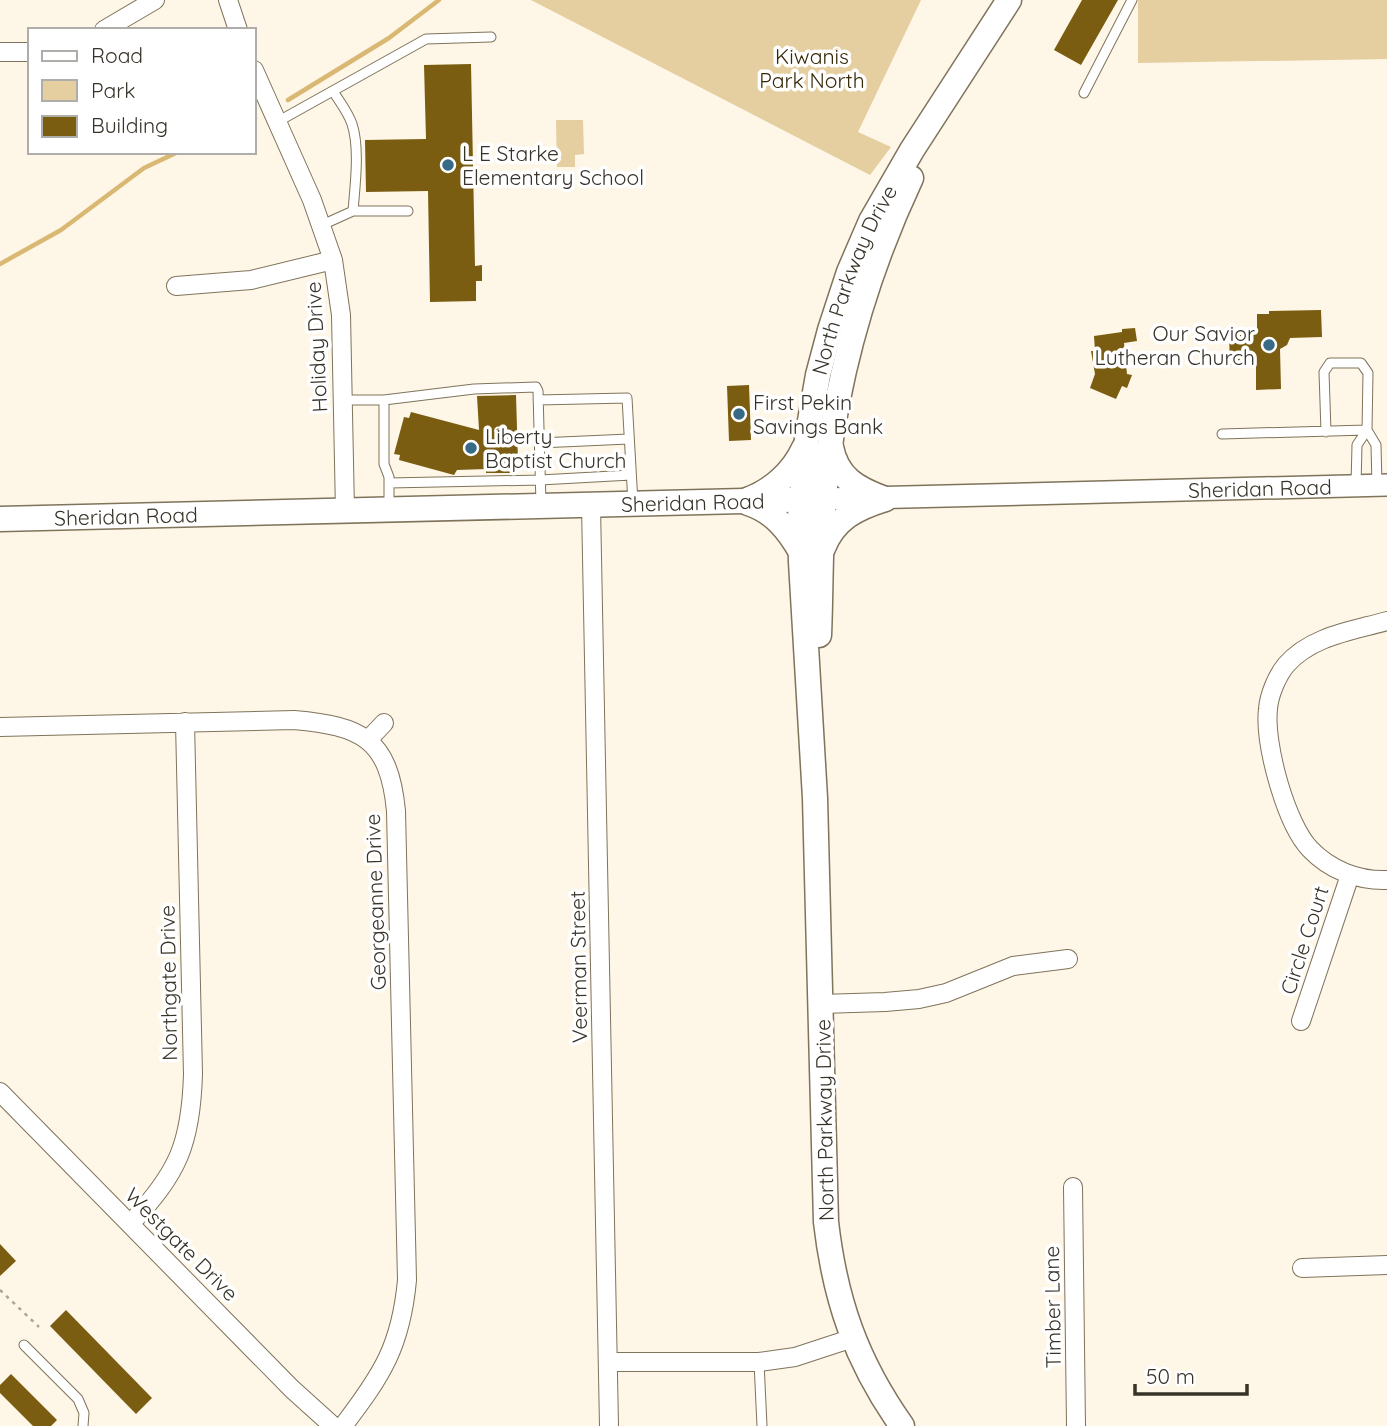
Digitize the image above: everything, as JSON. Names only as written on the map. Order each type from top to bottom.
[{"type":"main road","name":"North Parkway Drive","points":[[902,1426],[878,1388],[853,1338],[834,1280],[825,1222],[815,798],[811,551],[813,500],[819,443],[848,355],[867,284],[896,210],[961,77],[1009,0]]},
{"type":"main road","points":[[744,502],[759,496],[785,476],[800,456],[819,443],[847,480],[885,499]]},
{"type":"main road","points":[[744,502],[764,510],[811,551],[847,515],[864,505],[885,499]]},
{"type":"main road","name":"Sheridan Road","points":[[0,519],[813,500]]},
{"type":"street","points":[[107,28],[155,0]]},
{"type":"street","points":[[228,0],[237,28]]},
{"type":"street","points":[[0,52],[28,52]]},
{"type":"street","name":"Holiday Drive","points":[[256,75],[322,225],[333,260],[341,315],[345,511]]},
{"type":"street","points":[[176,286],[251,280],[333,260]]},
{"type":"street","name":"Sheridan Road","points":[[813,500],[1373,486]]},
{"type":"street","name":"Veerman Street","points":[[591,506],[609,1426]]},
{"type":"street","points":[[1387,621],[1335,635],[1304,650],[1283,669],[1268,709],[1272,751],[1283,800],[1298,834],[1322,860],[1350,875],[1387,880]]},
{"type":"street","points":[[0,727],[294,719],[321,722],[355,731],[368,740],[384,723]]},
{"type":"street","name":"Northgate Drive","points":[[130,1224],[155,1197],[171,1173],[183,1150],[192,1110],[185,722]]},
{"type":"street","name":"Georgeanne Drive","points":[[343,1426],[377,1381],[394,1348],[404,1310],[407,1280],[396,811],[387,768],[379,751],[368,740]]},
{"type":"street","name":"Circle Court","points":[[1301,1021],[1350,875]]},
{"type":"street","points":[[821,1004],[919,999],[946,993],[1013,966],[1068,958]]},
{"type":"street","name":"Westgate Drive","points":[[0,1092],[292,1389],[334,1426]]},
{"type":"street","name":"Timber Lane","points":[[1073,1187],[1076,1426]]},
{"type":"street","points":[[1302,1268],[1387,1265]]},
{"type":"street","points":[[608,1362],[759,1362],[795,1357],[853,1338]]},
{"type":"lane","points":[[1084,93],[1132,0]]},
{"type":"lane","points":[[277,122],[426,39],[491,37]]},
{"type":"lane","points":[[333,90],[348,116],[354,135],[356,176],[353,211]]},
{"type":"lane","points":[[322,225],[353,211],[408,211]]},
{"type":"lane","points":[[1326,432],[1324,372],[1330,363],[1362,363],[1368,373],[1367,430],[1376,445],[1373,486]]},
{"type":"lane","points":[[343,400],[384,400],[474,389],[536,387],[541,507]]},
{"type":"lane","points":[[538,400],[627,398],[633,505]]},
{"type":"lane","points":[[384,400],[384,464],[389,483],[389,510]]},
{"type":"lane","points":[[1222,435],[1367,430]]},
{"type":"lane","points":[[1367,430],[1357,445],[1373,486]]},
{"type":"lane","points":[[539,443],[629,439]]},
{"type":"lane","points":[[389,483],[631,475]]},
{"type":"lane","points":[[24,1345],[78,1399],[84,1413],[83,1426]]},
{"type":"lane","points":[[759,1362],[762,1426]]},
{"type":"path","points":[[0,1290],[39,1327]]},
{"type":"green space","name":"Kiwanis Park North","points":[[531,0],[921,0],[858,132],[891,147],[870,175]]},
{"type":"green space","points":[[1138,0],[1387,0],[1387,59],[1138,63]]},
{"type":"green space","points":[[556,120],[583,120],[584,154],[575,155],[575,167],[557,167]]},
{"type":"building","points":[[1082,0],[1118,0],[1081,65],[1054,50]]},
{"type":"building","points":[[471,64],[475,266],[482,265],[482,281],[476,281],[476,301],[430,302],[428,191],[366,192],[365,140],[426,139],[424,65]]},
{"type":"building","points":[[1321,310],[1322,337],[1290,338],[1287,345],[1280,349],[1281,389],[1256,390],[1256,364],[1230,365],[1229,335],[1257,334],[1257,314],[1269,314],[1269,311]]},
{"type":"building","points":[[1135,328],[1137,341],[1124,343],[1127,374],[1132,375],[1127,388],[1122,386],[1116,399],[1090,388],[1095,374],[1091,351],[1095,351],[1094,336]]},
{"type":"building","points":[[749,385],[751,440],[729,441],[727,386]]},
{"type":"building","points":[[516,395],[518,461],[510,461],[511,473],[486,473],[486,469],[457,470],[454,475],[399,460],[400,455],[394,454],[404,417],[409,418],[411,412],[479,430],[477,396]]},
{"type":"building","points":[[0,1244],[16,1261],[0,1276]]},
{"type":"building","points":[[66,1310],[152,1398],[136,1414],[50,1326]]},
{"type":"building","points":[[11,1374],[57,1420],[51,1426],[33,1426],[0,1393],[0,1385]]},
{"type":"waterway","points":[[288,100],[389,38],[439,0]]},
{"type":"waterway","points":[[0,264],[61,230],[144,168],[174,154]]},
{"type":"place","name":"L E Starke Elementary School","points":[[448,165]]},
{"type":"place","name":"Our Savior Lutheran Church","points":[[1269,345]]},
{"type":"place","name":"First Pekin Savings Bank","points":[[739,414]]},
{"type":"place","name":"Liberty Baptist Church","points":[[471,448]]}]
